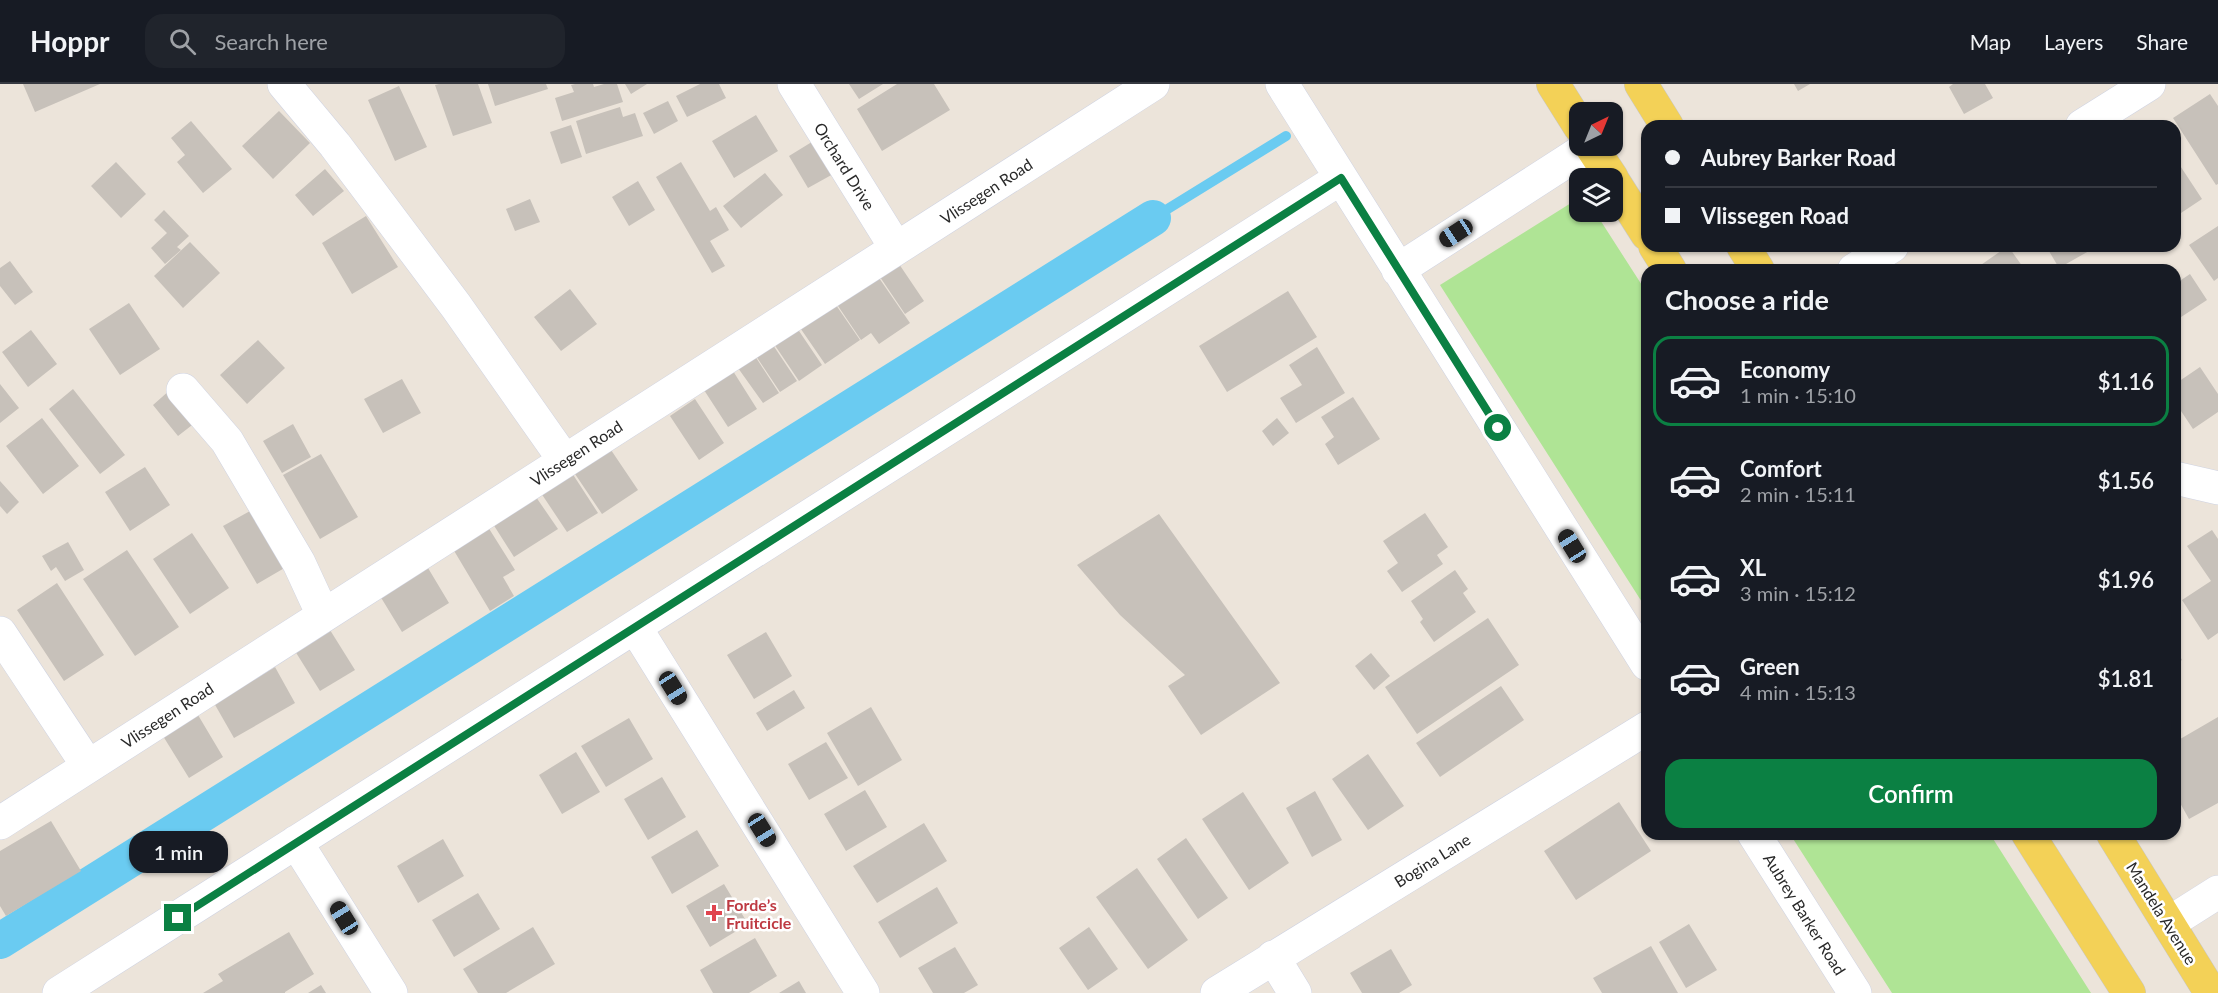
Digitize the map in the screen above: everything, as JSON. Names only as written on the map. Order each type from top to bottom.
[{"type":"main road","points":[[1552,84],[1569,110]]},
{"type":"main road","points":[[1641,84],[1663,120]]},
{"type":"main road","points":[[1623,196],[1641,225]]},
{"type":"main road","points":[[2032,840],[2129,993]]},
{"type":"main road","name":"Mandela Avenue","points":[[2117,840],[2211,993]]},
{"type":"street","points":[[284,84],[335,145],[456,306],[565,461]]},
{"type":"street","name":"Orchard Drive","points":[[794,84],[896,249]]},
{"type":"street","name":"Vlissegen Road","points":[[0,823],[1153,84]]},
{"type":"street","points":[[1282,84],[1641,655]]},
{"type":"street","points":[[2092,120],[2149,84]]},
{"type":"street","points":[[1398,270],[1575,156]]},
{"type":"street","points":[[60,993],[1341,178]]},
{"type":"street","points":[[1864,264],[1882,252]]},
{"type":"street","points":[[183,390],[227,441],[299,563],[323,615]]},
{"type":"street","points":[[2181,479],[2218,488]]},
{"type":"street","points":[[635,627],[863,993]]},
{"type":"street","points":[[0,633],[88,766]]},
{"type":"street","name":"Bogina Lane","points":[[1217,993],[1641,732]]},
{"type":"street","name":"Aubrey Barker Road","points":[[1758,840],[1855,993]]},
{"type":"street","points":[[297,842],[391,993]]},
{"type":"street","points":[[2169,923],[2218,892]]},
{"type":"street","points":[[1273,957],[1295,993]]},
{"type":"green space","points":[[1569,204],[1569,222],[1601,222],[1641,284],[1641,601],[1440,285]]},
{"type":"green space","points":[[1794,840],[1994,840],[2091,993],[1892,993]]},
{"type":"building","points":[[23,84],[100,84],[35,112]]},
{"type":"building","points":[[478,84],[492,123],[453,136],[435,85]]},
{"type":"building","points":[[488,84],[546,84],[548,89],[495,106]]},
{"type":"building","points":[[593,84],[594,87],[617,84],[623,102],[562,121],[555,98],[574,92],[571,85]]},
{"type":"building","points":[[625,84],[647,84],[631,94]]},
{"type":"building","points":[[700,84],[719,84],[726,98],[687,117],[676,96]]},
{"type":"building","points":[[849,84],[883,84],[859,99]]},
{"type":"building","points":[[897,84],[934,84],[950,110],[882,151],[857,109]]},
{"type":"building","points":[[1794,84],[1810,84],[1798,91]]},
{"type":"building","points":[[1953,84],[1985,84],[1993,98],[1964,114],[1949,87]]},
{"type":"building","points":[[399,86],[427,147],[395,161],[368,100]]},
{"type":"building","points":[[2210,94],[2218,106],[2218,184],[2216,185],[2181,130],[2181,120],[2173,118]]},
{"type":"building","points":[[668,101],[678,121],[654,134],[643,113]]},
{"type":"building","points":[[620,107],[623,117],[635,113],[643,136],[586,154],[576,121]]},
{"type":"building","points":[[279,111],[310,143],[273,179],[242,146]]},
{"type":"building","points":[[756,115],[778,151],[734,178],[712,141]]},
{"type":"building","points":[[191,121],[232,169],[203,193],[177,162],[185,155],[171,138]]},
{"type":"building","points":[[571,125],[582,157],[561,164],[550,132]]},
{"type":"building","points":[[815,140],[835,173],[808,188],[789,156]]},
{"type":"building","points":[[116,162],[146,194],[121,218],[91,186]]},
{"type":"building","points":[[681,162],[710,211],[716,207],[729,230],[710,241],[725,266],[712,273],[656,177]]},
{"type":"building","points":[[2181,167],[2202,199],[2181,213]]},
{"type":"building","points":[[325,169],[344,191],[313,216],[295,195]]},
{"type":"building","points":[[765,173],[783,195],[741,228],[723,206]]},
{"type":"building","points":[[638,181],[655,210],[629,226],[612,197]]},
{"type":"building","points":[[530,199],[540,222],[515,231],[506,209]]},
{"type":"building","points":[[164,210],[189,236],[177,247],[181,250],[165,264],[151,248],[167,233],[154,220]]},
{"type":"building","points":[[366,216],[398,267],[352,294],[322,243]]},
{"type":"building","points":[[2218,226],[2218,278],[2214,281],[2189,245]]},
{"type":"building","points":[[190,242],[220,273],[183,308],[154,276]]},
{"type":"building","points":[[1999,252],[2012,252],[2021,264],[1982,264]]},
{"type":"building","points":[[2050,252],[2087,252],[2066,264],[2057,264]]},
{"type":"building","points":[[10,261],[33,292],[15,305],[0,286],[0,268]]},
{"type":"building","points":[[899,264],[924,301],[905,314],[880,277]]},
{"type":"building","points":[[2190,274],[2207,300],[2181,317],[2181,280]]},
{"type":"building","points":[[877,275],[910,323],[879,344],[871,333],[861,340],[836,303]]},
{"type":"building","points":[[570,289],[597,324],[561,351],[534,317]]},
{"type":"building","points":[[1288,291],[1317,337],[1227,392],[1199,346]]},
{"type":"building","points":[[129,303],[160,349],[120,375],[89,329]]},
{"type":"building","points":[[836,305],[860,340],[825,364],[794,319]]},
{"type":"building","points":[[797,328],[822,365],[799,381],[774,344]]},
{"type":"building","points":[[31,330],[57,364],[28,387],[2,352]]},
{"type":"building","points":[[258,340],[285,368],[247,404],[220,375]]},
{"type":"building","points":[[773,345],[797,381],[780,392],[756,356]]},
{"type":"building","points":[[1317,347],[1345,393],[1296,423],[1280,398],[1302,385],[1289,365]]},
{"type":"building","points":[[755,356],[779,393],[763,403],[738,368]]},
{"type":"building","points":[[2200,367],[2218,394],[2218,412],[2193,429],[2181,411],[2181,380]]},
{"type":"building","points":[[733,371],[757,409],[728,427],[704,390]]},
{"type":"building","points":[[402,379],[421,413],[383,433],[364,399]]},
{"type":"building","points":[[0,384],[19,408],[0,423]]},
{"type":"building","points":[[73,389],[125,455],[100,474],[49,409]]},
{"type":"building","points":[[170,390],[196,422],[178,436],[153,405]]},
{"type":"building","points":[[1353,397],[1380,439],[1338,465],[1325,444],[1334,437],[1321,417]]},
{"type":"building","points":[[695,399],[724,443],[699,460],[670,416]]},
{"type":"building","points":[[42,418],[79,466],[43,494],[6,446]]},
{"type":"building","points":[[1277,418],[1289,433],[1273,446],[1262,431]]},
{"type":"building","points":[[293,424],[311,457],[282,473],[263,441]]},
{"type":"building","points":[[609,447],[638,490],[602,514],[573,471]]},
{"type":"building","points":[[321,454],[358,517],[320,539],[283,475]]},
{"type":"building","points":[[145,467],[170,505],[130,531],[105,492]]},
{"type":"building","points":[[572,473],[598,513],[567,532],[541,493]]},
{"type":"building","points":[[0,481],[19,502],[7,514],[0,506]]},
{"type":"building","points":[[536,497],[558,529],[514,557],[493,524]]},
{"type":"building","points":[[259,506],[293,563],[257,584],[223,526]]},
{"type":"building","points":[[1425,513],[1448,547],[1437,555],[1443,564],[1402,592],[1387,571],[1398,563],[1383,541]]},
{"type":"building","points":[[1159,514],[1280,683],[1201,735],[1168,686],[1185,675],[1120,615],[1077,565]]},
{"type":"building","points":[[488,527],[515,570],[503,577],[514,596],[490,611],[453,549]]},
{"type":"building","points":[[2212,530],[2218,539],[2218,633],[2208,640],[2182,600],[2211,581],[2187,546]]},
{"type":"building","points":[[192,533],[229,588],[190,614],[153,559]]},
{"type":"building","points":[[68,542],[84,570],[65,581],[56,567],[51,571],[42,556]]},
{"type":"building","points":[[127,550],[179,627],[135,656],[83,579]]},
{"type":"building","points":[[428,568],[449,603],[402,632],[377,591]]},
{"type":"building","points":[[1455,570],[1468,589],[1463,593],[1476,612],[1434,642],[1420,622],[1423,619],[1411,601]]},
{"type":"building","points":[[57,583],[104,655],[64,681],[17,610]]},
{"type":"building","points":[[1488,618],[1519,665],[1417,734],[1385,687]]},
{"type":"building","points":[[330,630],[355,670],[320,691],[295,651]]},
{"type":"building","points":[[766,632],[792,676],[754,699],[727,655]]},
{"type":"building","points":[[1371,653],[1390,676],[1374,690],[1355,666]]},
{"type":"building","points":[[275,667],[295,703],[234,738],[214,703]]},
{"type":"building","points":[[1501,686],[1524,720],[1440,777],[1416,743]]},
{"type":"building","points":[[794,690],[805,708],[767,731],[756,713]]},
{"type":"building","points":[[871,707],[902,760],[858,786],[827,733]]},
{"type":"building","points":[[198,715],[223,757],[189,778],[163,736]]},
{"type":"building","points":[[2218,717],[2218,803],[2189,819],[2181,805],[2181,739]]},
{"type":"building","points":[[629,718],[653,759],[606,787],[581,746]]},
{"type":"building","points":[[826,742],[848,778],[809,800],[788,764]]},
{"type":"building","points":[[576,752],[600,792],[562,814],[539,775]]},
{"type":"building","points":[[1368,754],[1404,806],[1368,830],[1332,779]]},
{"type":"building","points":[[662,777],[686,817],[648,840],[624,799]]},
{"type":"building","points":[[865,790],[887,827],[846,851],[824,814]]},
{"type":"building","points":[[1315,791],[1342,840],[1312,857],[1286,808]]},
{"type":"building","points":[[1243,792],[1289,863],[1249,890],[1202,819]]},
{"type":"building","points":[[1619,802],[1641,836],[1641,840],[1644,840],[1651,851],[1576,900],[1544,851]]},
{"type":"building","points":[[51,821],[81,871],[6,916],[0,906],[0,851]]},
{"type":"building","points":[[924,823],[947,861],[877,903],[853,866]]},
{"type":"building","points":[[697,830],[719,866],[672,894],[651,857]]},
{"type":"building","points":[[1186,838],[1228,898],[1198,919],[1157,859]]},
{"type":"building","points":[[443,839],[464,876],[418,903],[397,866]]},
{"type":"building","points":[[1137,868],[1188,940],[1148,969],[1096,897]]},
{"type":"building","points":[[724,884],[748,924],[710,947],[686,906]]},
{"type":"building","points":[[937,887],[958,923],[900,958],[878,922]]},
{"type":"building","points":[[478,893],[500,929],[454,957],[432,920]]},
{"type":"building","points":[[1689,924],[1717,970],[1686,988],[1659,942]]},
{"type":"building","points":[[533,927],[555,964],[506,993],[478,993],[463,969]]},
{"type":"building","points":[[1089,927],[1118,969],[1088,990],[1059,948]]},
{"type":"building","points":[[289,932],[314,974],[285,993],[203,993],[223,981],[218,974]]},
{"type":"building","points":[[755,938],[777,976],[749,993],[713,993],[700,970]]},
{"type":"building","points":[[1651,946],[1678,993],[1602,993],[1593,978]]},
{"type":"building","points":[[955,947],[978,985],[964,993],[933,993],[918,968]]},
{"type":"building","points":[[1391,949],[1412,985],[1399,993],[1362,993],[1350,973]]},
{"type":"building","points":[[799,981],[806,993],[779,993]]},
{"type":"building","points":[[321,985],[326,993],[308,993]]},
{"type":"waterway","points":[[1153,218],[1286,136]]},
{"type":"waterway","points":[[0,941],[1153,218]]},
{"type":"place","name":"Forde’s Fruitcicle","points":[[714,913]]},
{"type":"route","points":[[178,918],[1341,178],[1498,428]]}]
